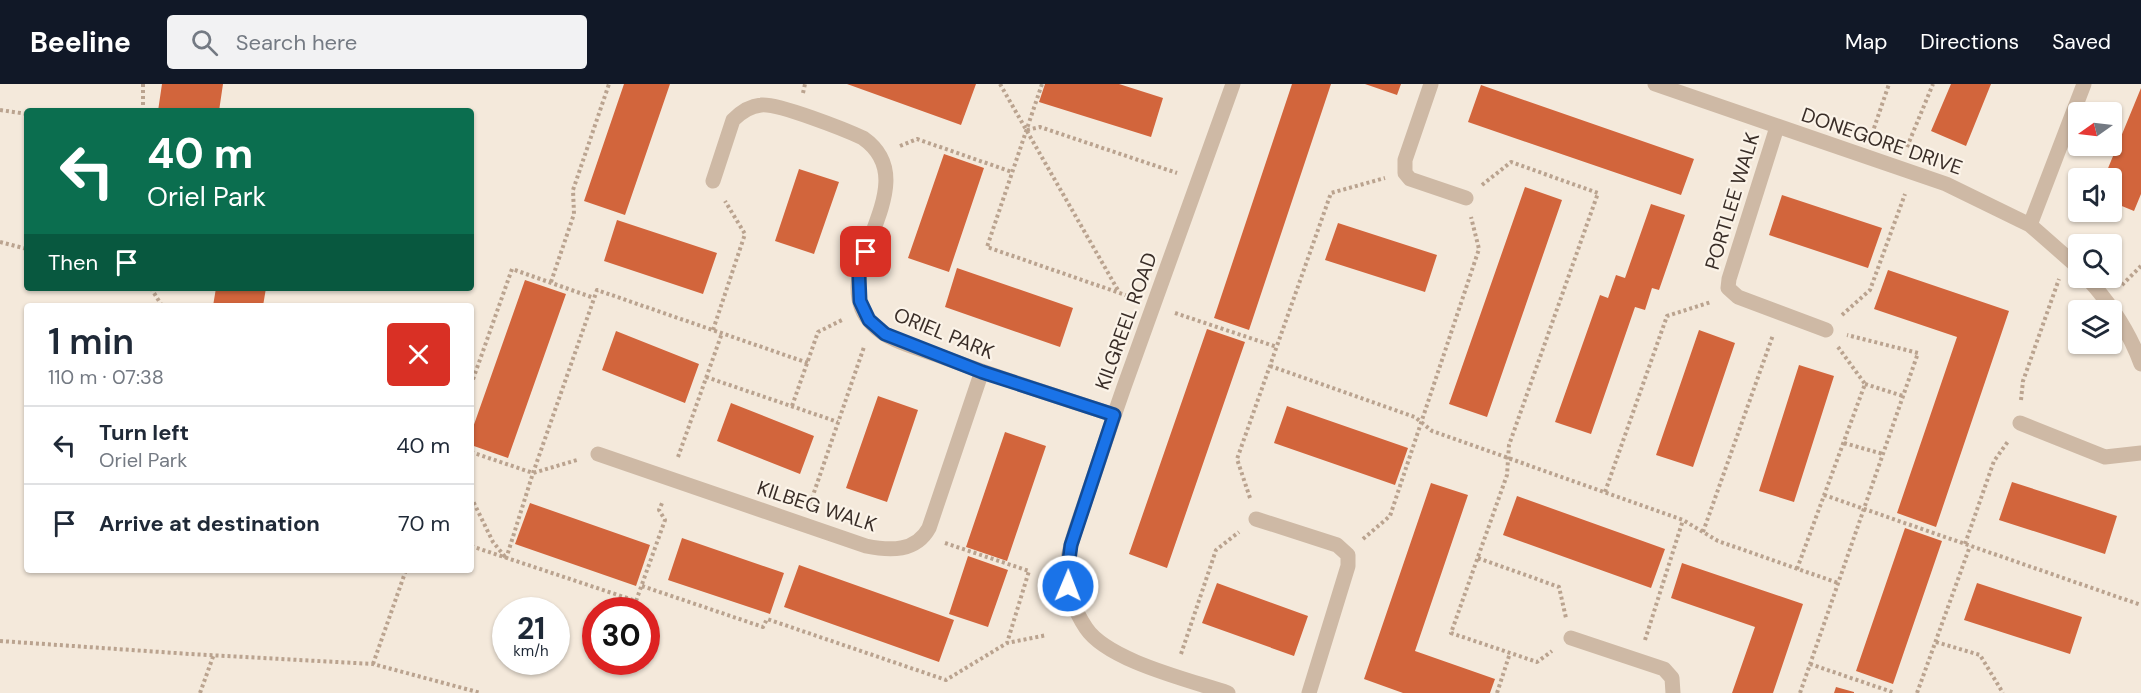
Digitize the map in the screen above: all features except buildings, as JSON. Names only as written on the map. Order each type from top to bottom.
[{"type":"street","name":"KILGREEL ROAD","points":[[1228,693],[1133,660],[1098,640],[1087,630],[1077,612],[1068,586],[1067,575],[1071,545],[1114,415],[1233,84]]},
{"type":"street","points":[[1431,84],[1405,160],[1405,173],[1410,179],[1466,198]]},
{"type":"street","name":"DONEGORE DRIVE","points":[[1655,84],[1946,184],[2030,225],[2068,258]]},
{"type":"street","points":[[2030,225],[2084,84]]},
{"type":"street","points":[[713,181],[733,120],[746,109],[763,104],[853,133],[868,142],[879,155]]},
{"type":"street","name":"PORTLEE WALK","points":[[1778,128],[1728,288],[1733,295],[1826,330]]},
{"type":"street","name":"ORIEL PARK","points":[[879,155],[885,174],[886,191],[860,270],[859,293],[863,310],[872,324],[894,339],[982,372],[1114,415]]},
{"type":"street","points":[[2096,288],[2118,315],[2132,340],[2141,364]]},
{"type":"street","points":[[925,536],[982,372]]},
{"type":"street","points":[[2020,423],[2105,457],[2141,453]]},
{"type":"street","name":"KILBEG WALK","points":[[598,454],[866,546],[880,549],[908,547],[918,543],[925,536]]},
{"type":"street","points":[[1257,519],[1336,545],[1347,553],[1347,570],[1309,693]]},
{"type":"street","points":[[1571,638],[1665,669],[1670,674],[1674,687],[1673,693]]},
{"type":"path","points":[[143,84],[143,108]]},
{"type":"path","points":[[551,282],[574,214],[573,190],[609,84]]},
{"type":"path","points":[[1000,84],[1120,293]]},
{"type":"path","points":[[1042,84],[987,247],[1277,347]]},
{"type":"path","points":[[1864,156],[1889,84]]},
{"type":"path","points":[[1826,330],[1870,290],[1933,84]]},
{"type":"path","points":[[0,110],[24,114]]},
{"type":"path","points":[[1027,130],[1040,127],[1199,180]]},
{"type":"path","points":[[879,155],[917,139],[1012,172]]},
{"type":"path","points":[[1347,553],[1390,516],[1479,249],[1466,198],[1511,162],[1598,193],[1509,445],[1507,475],[1451,633],[1537,662],[1571,638],[1558,587],[1478,558]]},
{"type":"path","points":[[1174,674],[1216,549],[1257,519],[1237,459],[1331,194],[1405,173]]},
{"type":"path","points":[[713,181],[745,234],[713,330]]},
{"type":"path","points":[[0,242],[24,248]]},
{"type":"path","points":[[474,377],[512,269],[594,298]]},
{"type":"path","points":[[506,559],[533,473],[597,290],[808,363]]},
{"type":"path","points":[[1605,492],[1667,316],[1733,295]]},
{"type":"path","points":[[792,406],[818,332],[863,310]]},
{"type":"path","points":[[1703,532],[1780,313]]},
{"type":"path","points":[[803,525],[872,324]]},
{"type":"path","points":[[1826,330],[1865,384],[1903,396]]},
{"type":"path","points":[[1800,693],[1918,353],[1826,330]]},
{"type":"path","points":[[474,547],[636,601],[665,520],[659,510],[722,333]]},
{"type":"path","points":[[1270,366],[1415,417],[1432,431],[1683,520],[1718,541],[1838,583]]},
{"type":"path","points":[[706,377],[838,422]]},
{"type":"path","points":[[1797,569],[1865,384]]},
{"type":"path","points":[[1844,442],[1883,454]]},
{"type":"path","points":[[474,453],[533,473],[598,454]]},
{"type":"path","points":[[1824,495],[2141,605]]},
{"type":"path","points":[[474,503],[493,542],[506,559]]},
{"type":"path","points":[[1638,660],[1683,520]]},
{"type":"path","points":[[925,536],[1029,571],[1007,643]]},
{"type":"path","points":[[1917,693],[1970,546]]},
{"type":"path","points":[[373,664],[405,573]]},
{"type":"path","points":[[642,586],[763,627],[767,619],[946,680],[1007,643],[1047,635]]},
{"type":"path","points":[[0,640],[373,664],[481,693]]},
{"type":"path","points":[[1936,642],[1980,655],[2003,693]]},
{"type":"path","points":[[1497,693],[1510,653]]},
{"type":"path","points":[[201,693],[214,654]]},
{"type":"path","points":[[1810,664],[1895,693]]},
{"type":"route","points":[[866,252],[859,276],[860,301],[869,320],[877,329],[894,339],[982,372],[1114,415],[1071,545],[1068,559],[1068,586]]}]
